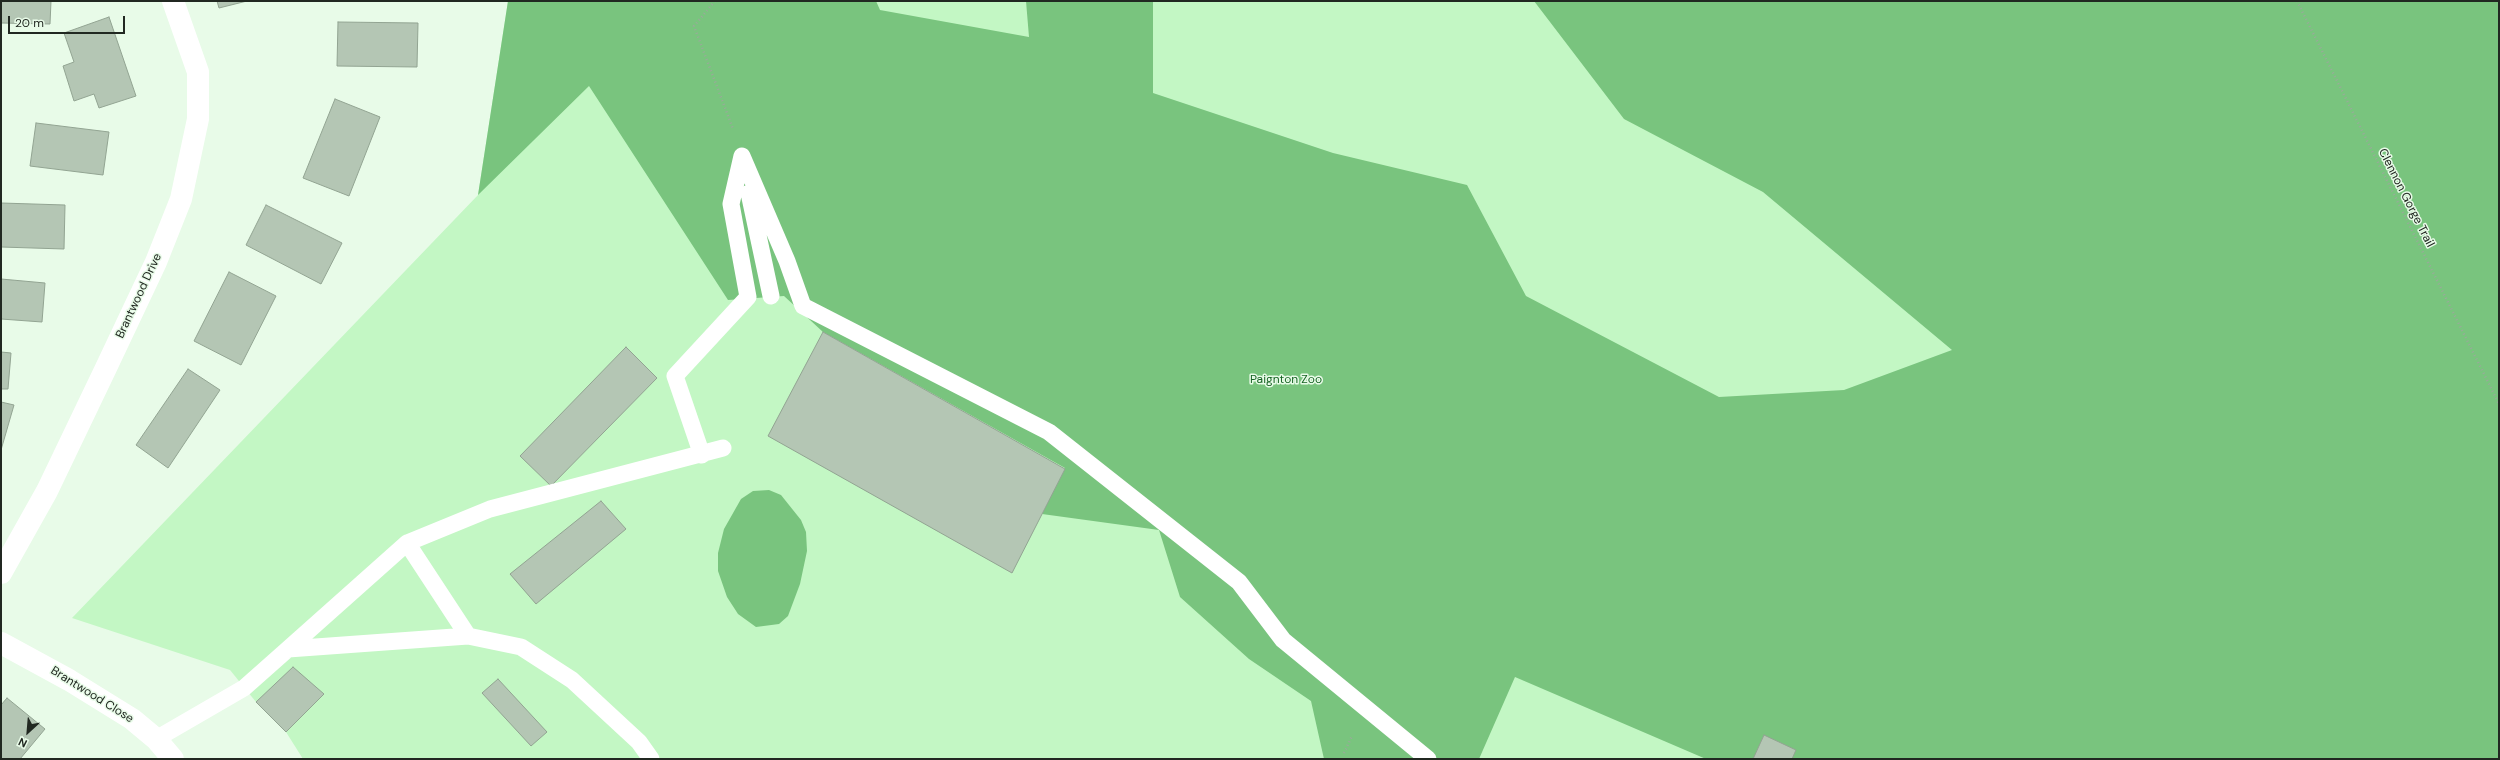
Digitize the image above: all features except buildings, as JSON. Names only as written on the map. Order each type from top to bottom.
[{"type":"street","name":"Brantwood Drive","points":[[1,573],[47,491],[102,377],[156,262],[181,199],[198,119],[198,72],[173,1]]},
{"type":"street","name":"Brantwood Close","points":[[1,643],[69,680],[132,719],[156,739],[173,759]]},
{"type":"lane","points":[[742,156],[772,296]]},
{"type":"lane","points":[[702,455],[675,376],[748,297],[731,204],[742,156]]},
{"type":"lane","points":[[742,156],[787,261],[803,306],[1049,432],[1239,582],[1283,640],[1428,759]]},
{"type":"lane","points":[[156,739],[244,688],[407,544],[490,509],[702,455],[723,448]]},
{"type":"lane","points":[[407,544],[468,636]]},
{"type":"lane","points":[[288,649],[468,636],[521,647],[572,680],[639,742],[651,759]]},
{"type":"path","points":[[715,1],[694,26],[728,114],[742,156]]},
{"type":"path","name":"Clennon Gorge Trail","points":[[2297,1],[2499,404]]},
{"type":"green space","name":"Paignton Zoo","points":[[508,1],[2499,1],[2499,759],[303,759],[286,732],[256,702],[230,670],[72,618],[478,195]]},
{"type":"green space","name":"Paignton Zoo","points":[[508,1],[876,1],[880,10],[1029,37],[1026,1],[1153,1],[1153,93],[1333,153],[1467,185],[1526,296],[1719,397],[1844,390],[1952,350],[1763,192],[1624,119],[1534,1],[2499,1],[2499,759],[1706,759],[1515,677],[1479,759],[1324,759],[1311,701],[1249,659],[1180,597],[1159,530],[1042,514],[1065,468],[823,332],[784,296],[728,300],[589,86],[478,195]]},
{"type":"green space","points":[[769,490],[781,495],[801,520],[806,532],[807,551],[800,584],[788,616],[779,624],[756,627],[738,614],[727,597],[718,571],[718,553],[724,529],[741,499],[753,491]]}]
